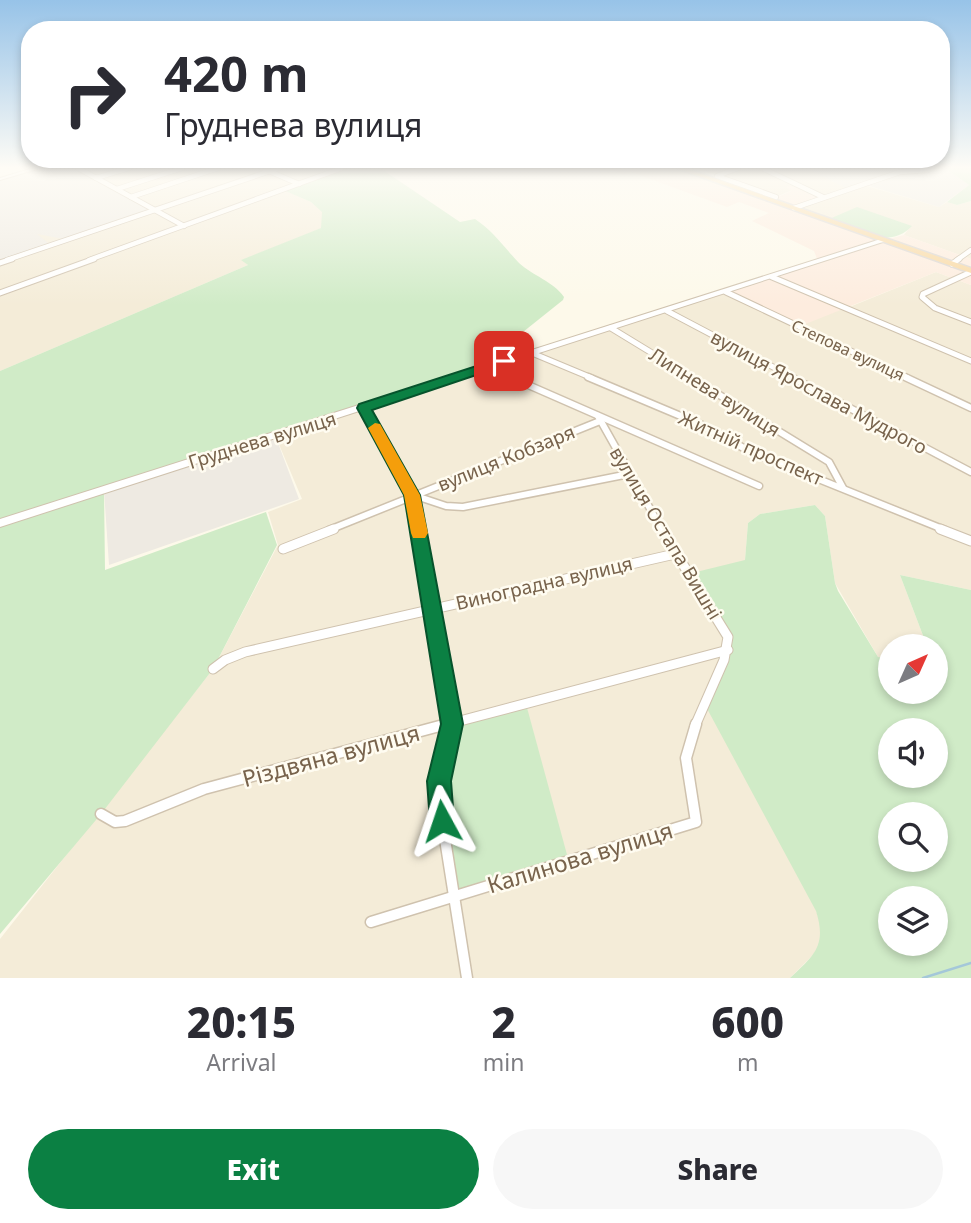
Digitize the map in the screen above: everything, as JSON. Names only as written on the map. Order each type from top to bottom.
[{"type":"highway","points":[[810,214],[971,271]]},
{"type":"street","points":[[0,263],[145,214]]},
{"type":"street","points":[[162,214],[184,226]]},
{"type":"street","points":[[0,293],[218,214]]},
{"type":"street","name":"Груднева вулиця","points":[[0,523],[884,240]]},
{"type":"street","points":[[952,264],[971,250]]},
{"type":"street","points":[[971,271],[923,294],[924,300],[935,308],[971,322]]},
{"type":"street","points":[[772,277],[842,310],[894,328],[971,361]]},
{"type":"street","name":"Степова вулиця","points":[[726,292],[971,408]]},
{"type":"street","name":"вулиця Ярослава Мудрого","points":[[667,311],[971,472]]},
{"type":"street","name":"Липнева вулиця","points":[[611,328],[829,462],[843,488]]},
{"type":"street","name":"Житній проспект","points":[[532,353],[702,425],[749,450],[971,541]]},
{"type":"street","name":"Житній проспект","points":[[488,367],[599,419],[758,486]]},
{"type":"street","points":[[364,408],[412,495],[433,608],[452,724],[438,795],[467,978]]},
{"type":"street","name":"вулиця Остапа Вишні","points":[[599,419],[675,554],[728,637],[728,650]]},
{"type":"street","name":"вулиця Кобзаря","points":[[283,549],[599,419]]},
{"type":"street","name":"вулиця Кобзаря","points":[[412,495],[446,506],[463,507],[629,474]]},
{"type":"street","name":"Виноградна вулиця","points":[[213,669],[225,660],[245,652],[675,554]]},
{"type":"street","name":"Різдвяна вулиця","points":[[101,814],[115,822],[125,821],[204,789],[728,650]]},
{"type":"street","name":"Калинова вулиця","points":[[371,922],[696,822],[686,755],[704,704],[728,650]]},
{"type":"shaded area","points":[[0,214],[145,214],[69,240],[37,234],[52,246],[0,263]]},
{"type":"shaded area","points":[[41,214],[323,214],[322,228],[242,260],[248,265],[0,371],[0,263]]},
{"type":"shaded area","points":[[768,214],[812,214],[885,240],[904,235],[971,259],[971,285],[936,272],[798,327],[726,292],[818,261],[814,251],[752,221]]},
{"type":"shaded area","points":[[810,214],[971,214],[971,259],[904,235],[911,226],[827,220]]},
{"type":"shaded area","points":[[936,272],[971,285],[971,590],[900,575],[922,634],[878,634],[878,657],[835,583],[825,516],[815,505],[760,514],[748,523],[745,560],[729,637],[821,926],[820,944],[790,978],[0,978],[0,939],[213,669],[278,545],[268,512],[302,499],[275,435],[726,292],[842,310]]},
{"type":"shaded area","points":[[275,435],[299,499],[109,565],[104,490]]},
{"type":"green space","points":[[322,214],[448,214],[460,222],[475,219],[493,234],[519,263],[549,283],[564,297],[518,336],[516,340],[521,356],[104,490],[105,570],[266,512],[277,545],[213,669],[101,814],[0,934],[0,371],[248,265],[241,260],[321,228]]},
{"type":"green space","points":[[842,214],[876,214],[912,226],[893,237],[882,237],[871,236],[827,220]]},
{"type":"green space","points":[[815,505],[825,516],[838,591],[878,657],[878,704],[948,704],[948,634],[922,634],[900,575],[971,590],[971,978],[790,978],[812,956],[819,942],[816,911],[704,703],[730,645],[688,574],[745,560],[748,523],[760,514]]},
{"type":"green space","points":[[526,704],[569,862],[452,896],[438,795],[452,724]]},
{"type":"waterway","points":[[923,978],[971,963]]},
{"type":"slow traffic","points":[[375,428],[412,495],[419,533]]},
{"type":"route","points":[[442,821],[439,781],[452,724],[412,495],[364,408],[504,361]]}]
